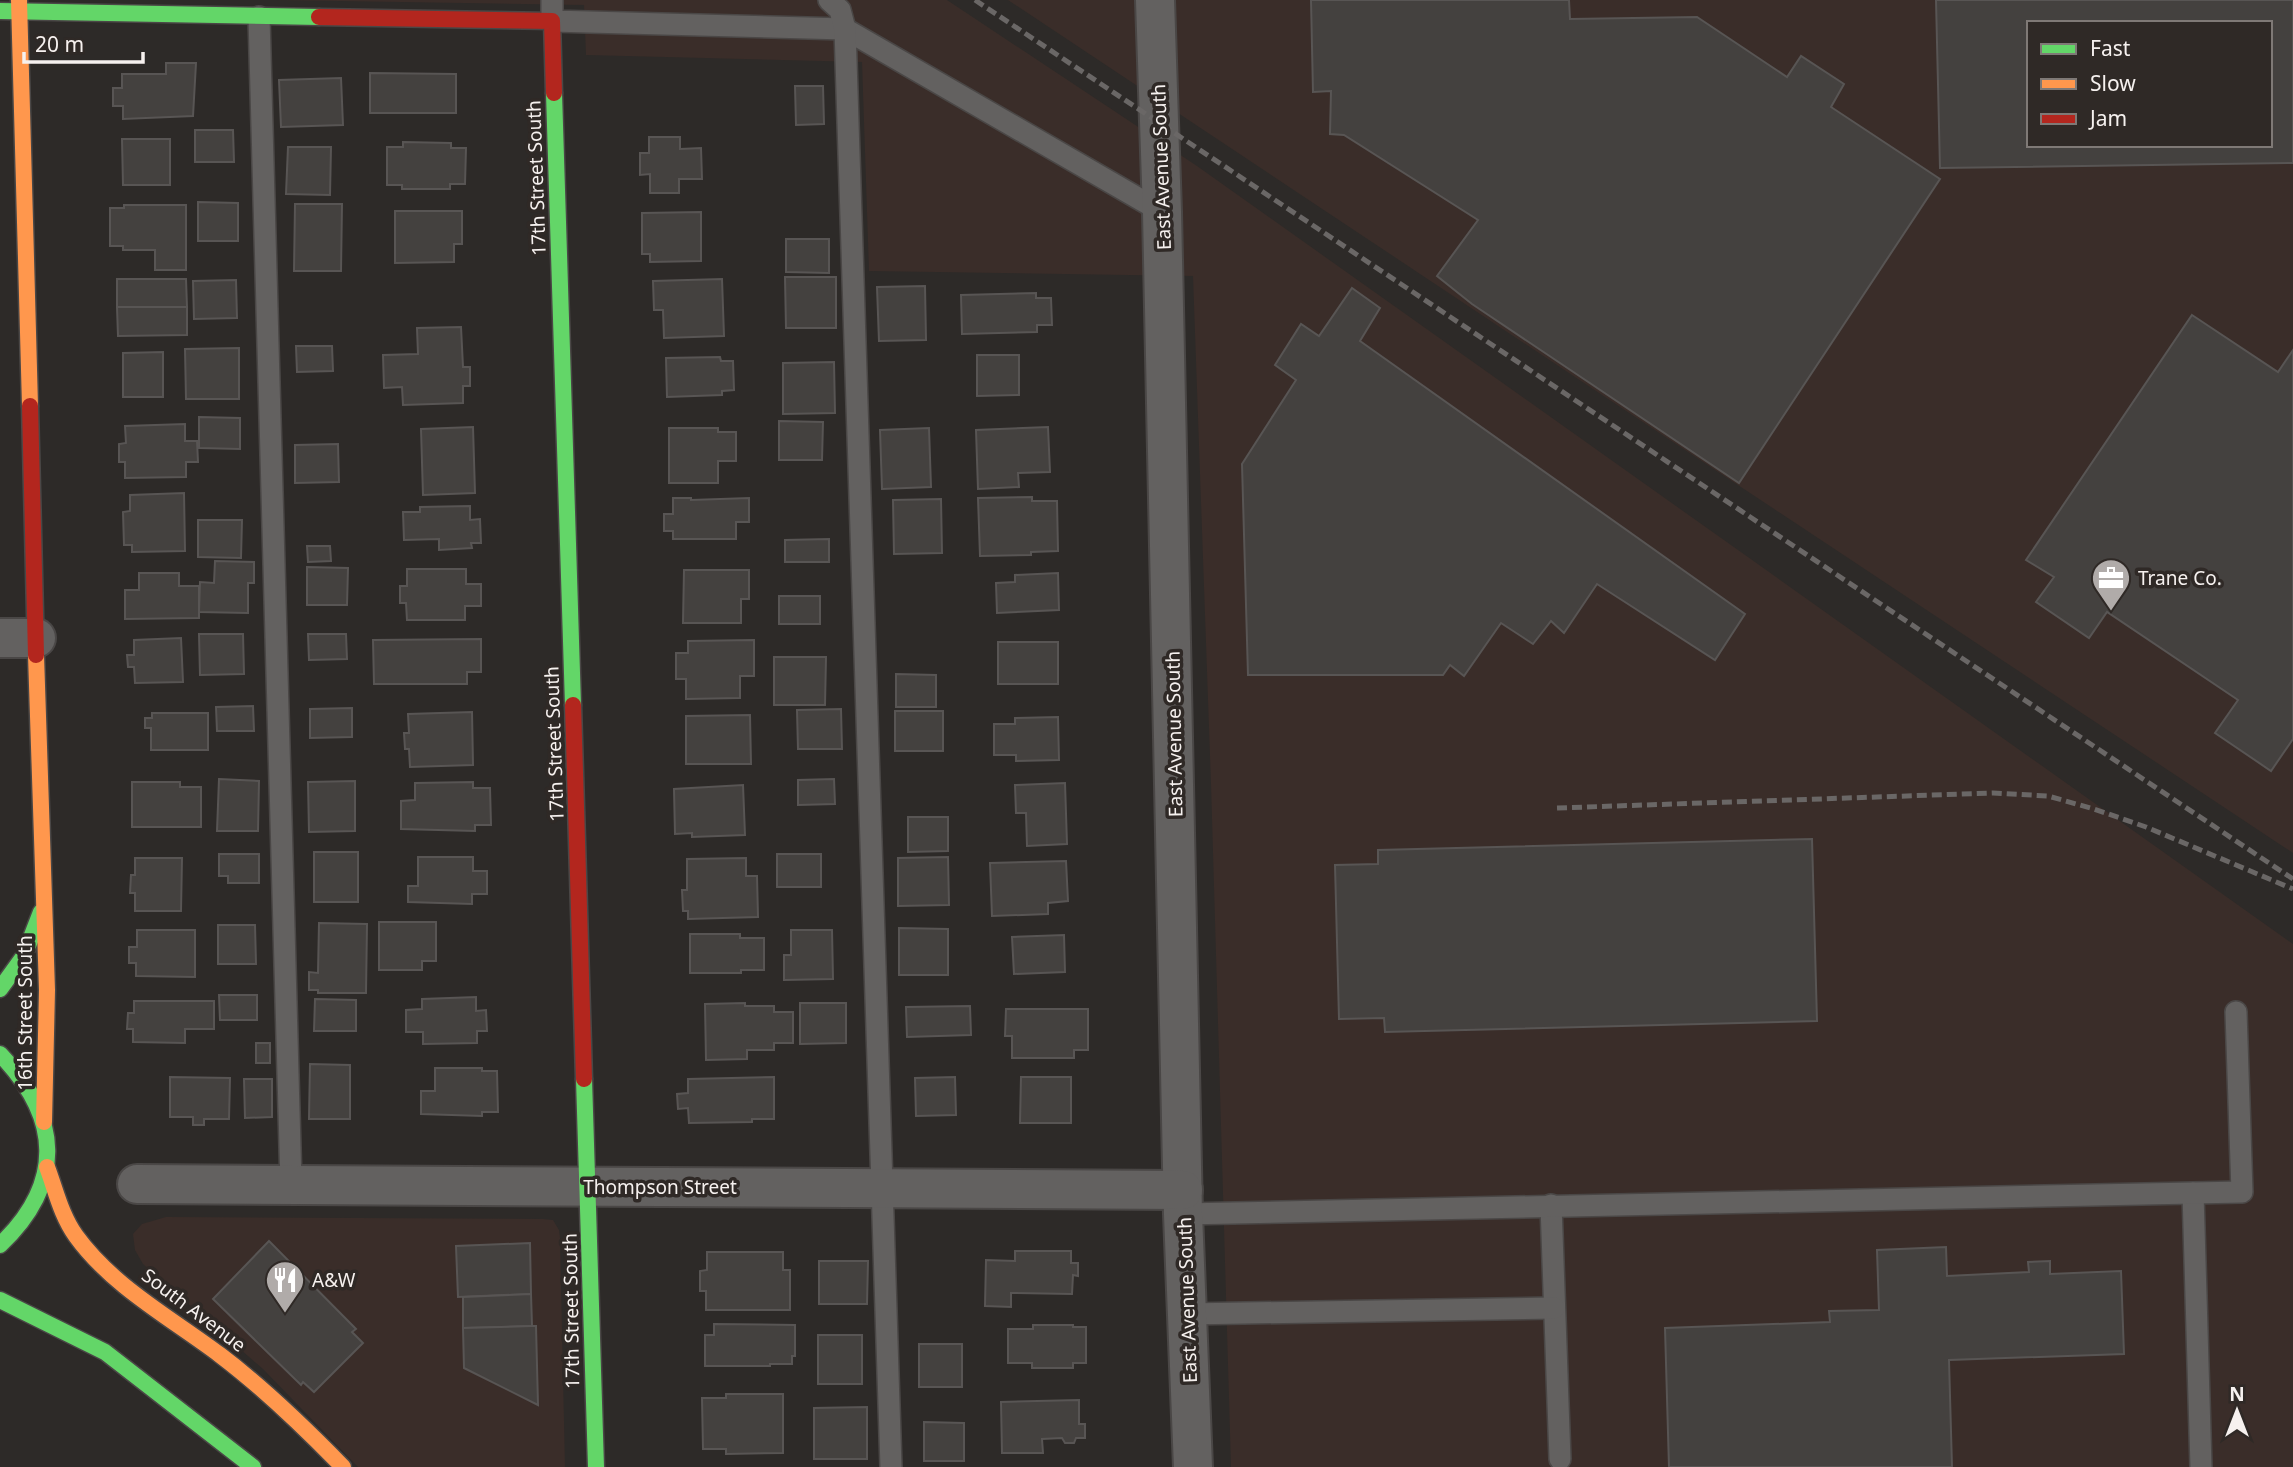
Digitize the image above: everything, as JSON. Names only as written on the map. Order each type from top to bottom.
[{"type":"main road","points":[[0,11],[20,6],[258,17],[552,10]]},
{"type":"main road","name":"16th Street South","points":[[20,6],[18,638],[48,954],[49,1060],[44,1122]]},
{"type":"main road","name":"17th Street South","points":[[552,10],[596,1467]]},
{"type":"main road","name":"16th Street South","points":[[0,989],[24,956],[44,904]]},
{"type":"main road","name":"South Avenue","points":[[0,1054],[15,1067],[33,1093],[44,1122],[47,1167],[64,1214],[88,1251],[152,1308],[221,1356],[310,1434],[343,1467]]},
{"type":"main road","name":"South Avenue","points":[[0,1245],[10,1238],[31,1213],[41,1192],[47,1167]]},
{"type":"main road","points":[[0,1300],[105,1352],[253,1467]]},
{"type":"street","name":"East Avenue South","points":[[1155,0],[1163,212],[1183,1202],[1193,1467]]},
{"type":"street","name":"Thompson Street","points":[[137,1184],[882,1188],[1183,1202]]},
{"type":"lane","points":[[829,0],[840,10],[845,29],[891,1467]]},
{"type":"lane","points":[[552,10],[845,29],[1163,212]]},
{"type":"lane","points":[[258,17],[291,1184]]},
{"type":"lane","points":[[1183,1202],[1551,1205],[2242,1192],[2236,1012]]},
{"type":"lane","points":[[2193,1193],[2201,1467]]},
{"type":"lane","points":[[1551,1205],[1560,1459]]},
{"type":"lane","points":[[1188,1314],[1554,1308]]},
{"type":"shaded area","points":[[275,0],[947,0],[1197,166],[2293,944],[2293,1467],[1231,1467],[1193,276],[869,271],[862,62],[586,55],[584,5]]},
{"type":"shaded area","name":"Trane Co.","points":[[1008,0],[2293,0],[2293,853]]},
{"type":"shaded area","points":[[166,1217],[553,1220],[560,1238],[565,1467],[358,1467],[263,1369],[143,1264],[135,1250],[133,1234],[142,1224]]},
{"type":"building","points":[[1311,0],[1569,0],[1570,19],[1697,17],[1787,77],[1801,56],[1844,84],[1831,107],[1940,179],[1739,483],[1472,304],[1437,276],[1478,220],[1344,135],[1330,134],[1331,91],[1313,92]]},
{"type":"building","points":[[1936,0],[2293,0],[2293,163],[1940,168]]},
{"type":"building","points":[[166,63],[196,63],[193,116],[123,119],[123,106],[113,106],[113,88],[122,88],[122,74],[166,74]]},
{"type":"building","points":[[370,73],[456,74],[456,113],[370,113]]},
{"type":"building","points":[[341,78],[343,125],[281,127],[279,80]]},
{"type":"building","points":[[795,86],[823,86],[824,124],[796,125]]},
{"type":"building","points":[[195,130],[233,130],[234,162],[195,162]]},
{"type":"building","points":[[649,137],[680,137],[680,149],[701,148],[702,179],[679,179],[679,193],[650,193],[650,174],[640,175],[640,153],[649,153]]},
{"type":"building","points":[[122,139],[170,139],[170,185],[123,185]]},
{"type":"building","points":[[403,142],[451,143],[451,148],[466,148],[465,184],[450,184],[450,189],[402,189],[402,185],[387,185],[387,147],[403,147]]},
{"type":"building","points":[[288,147],[331,147],[330,195],[286,194]]},
{"type":"building","points":[[198,202],[238,203],[238,241],[198,241]]},
{"type":"building","points":[[295,204],[342,204],[341,271],[294,271]]},
{"type":"building","points":[[124,205],[186,205],[186,270],[155,270],[155,250],[123,250],[123,246],[110,246],[110,208],[124,208]]},
{"type":"building","points":[[395,211],[462,211],[462,244],[454,244],[454,262],[395,263]]},
{"type":"building","points":[[701,212],[701,261],[650,262],[650,254],[642,254],[642,213]]},
{"type":"building","points":[[786,239],[829,239],[829,273],[786,272]]},
{"type":"building","points":[[785,277],[836,277],[836,328],[786,328]]},
{"type":"building","points":[[117,279],[186,279],[187,307],[117,307]]},
{"type":"building","points":[[722,279],[724,336],[664,338],[663,310],[654,310],[653,281]]},
{"type":"building","points":[[236,280],[237,318],[194,319],[193,281]]},
{"type":"building","points":[[925,286],[926,340],[879,341],[877,287]]},
{"type":"building","points":[[1352,288],[1380,308],[1360,341],[1745,614],[1715,660],[1597,584],[1564,633],[1551,621],[1533,644],[1501,623],[1464,676],[1450,665],[1443,675],[1248,675],[1242,464],[1296,380],[1275,365],[1301,324],[1319,336]]},
{"type":"building","points":[[1036,293],[1036,298],[1051,298],[1052,325],[1037,325],[1037,332],[962,334],[961,295]]},
{"type":"building","points":[[117,307],[187,307],[187,335],[118,336]]},
{"type":"building","points":[[2192,315],[2278,372],[2293,350],[2293,739],[2271,771],[2215,733],[2238,700],[2107,612],[2089,638],[2036,602],[2054,577],[2026,560]]},
{"type":"building","points":[[461,327],[463,367],[470,367],[470,386],[463,386],[463,403],[403,405],[402,387],[384,388],[383,355],[418,354],[417,328]]},
{"type":"building","points":[[296,346],[332,346],[333,371],[297,372]]},
{"type":"building","points":[[239,348],[239,399],[186,399],[185,349]]},
{"type":"building","points":[[163,352],[163,397],[123,397],[123,353]]},
{"type":"building","points":[[977,355],[1019,355],[1019,395],[977,396]]},
{"type":"building","points":[[720,357],[721,361],[733,361],[734,390],[722,391],[722,395],[667,397],[666,358]]},
{"type":"building","points":[[834,362],[835,413],[783,414],[783,363]]},
{"type":"building","points":[[199,417],[240,418],[240,449],[199,448]]},
{"type":"building","points":[[779,421],[823,422],[822,460],[779,460]]},
{"type":"building","points":[[185,424],[185,441],[197,441],[198,462],[186,462],[186,477],[125,478],[125,462],[119,462],[119,444],[126,443],[125,426]]},
{"type":"building","points":[[473,427],[475,493],[423,495],[421,429]]},
{"type":"building","points":[[1048,427],[1050,472],[1018,473],[1019,487],[978,489],[976,430]]},
{"type":"building","points":[[669,428],[718,428],[718,432],[736,432],[736,461],[718,461],[718,483],[669,483]]},
{"type":"building","points":[[929,428],[931,487],[882,489],[880,430]]},
{"type":"building","points":[[338,444],[339,482],[295,483],[295,445]]},
{"type":"building","points":[[184,493],[185,551],[132,552],[132,545],[124,545],[123,512],[130,511],[130,495]]},
{"type":"building","points":[[1032,497],[1032,501],[1057,501],[1058,551],[1031,552],[1031,555],[980,556],[978,498]]},
{"type":"building","points":[[673,498],[749,498],[749,522],[736,522],[736,539],[673,539],[673,531],[664,531],[664,514],[673,514]]},
{"type":"building","points":[[941,499],[942,553],[894,554],[893,500]]},
{"type":"building","points":[[470,506],[470,520],[480,519],[481,543],[471,543],[472,548],[439,550],[439,539],[404,540],[403,512],[420,512],[420,507]]},
{"type":"building","points":[[198,520],[242,520],[241,558],[198,557]]},
{"type":"building","points":[[829,539],[829,562],[785,562],[785,540]]},
{"type":"building","points":[[307,546],[330,546],[331,561],[308,562]]},
{"type":"building","points":[[215,561],[254,562],[254,583],[248,583],[248,613],[199,612],[200,582],[214,583]]},
{"type":"building","points":[[307,567],[348,568],[347,605],[307,605]]},
{"type":"building","points":[[407,569],[466,569],[466,584],[481,584],[481,606],[465,606],[465,620],[407,620],[406,603],[400,603],[400,586],[407,586]]},
{"type":"building","points":[[684,570],[749,570],[749,599],[741,599],[741,623],[683,623]]},
{"type":"building","points":[[139,573],[179,573],[179,586],[199,586],[199,618],[125,619],[125,590],[139,590]]},
{"type":"building","points":[[1058,573],[1059,610],[997,613],[996,583],[1015,582],[1015,575]]},
{"type":"building","points":[[779,596],[820,596],[820,624],[779,624]]},
{"type":"building","points":[[199,634],[243,634],[244,674],[200,675]]},
{"type":"building","points":[[308,634],[346,634],[347,659],[309,660]]},
{"type":"building","points":[[181,638],[183,682],[135,683],[134,667],[128,667],[127,655],[134,655],[134,640]]},
{"type":"building","points":[[481,639],[481,672],[467,672],[467,684],[374,684],[373,640]]},
{"type":"building","points":[[754,640],[754,676],[740,676],[740,698],[686,699],[686,679],[676,679],[676,653],[688,653],[688,641]]},
{"type":"building","points":[[998,642],[1058,642],[1058,684],[998,684]]},
{"type":"building","points":[[774,657],[826,657],[825,705],[774,705]]},
{"type":"building","points":[[896,674],[936,675],[936,707],[896,707]]},
{"type":"building","points":[[253,706],[254,731],[217,731],[216,707]]},
{"type":"building","points":[[352,708],[352,737],[310,738],[310,709]]},
{"type":"building","points":[[841,709],[842,749],[798,749],[797,710]]},
{"type":"building","points":[[895,711],[943,711],[943,751],[895,751]]},
{"type":"building","points":[[472,712],[473,765],[410,767],[409,749],[405,749],[404,733],[409,733],[408,714]]},
{"type":"building","points":[[152,713],[208,713],[208,750],[151,750],[151,728],[145,728],[145,718],[152,718]]},
{"type":"building","points":[[750,715],[751,764],[686,764],[686,716]]},
{"type":"building","points":[[1058,717],[1059,760],[1016,761],[1016,755],[994,755],[994,724],[1015,724],[1015,718]]},
{"type":"building","points":[[219,779],[259,781],[258,831],[217,831]]},
{"type":"building","points":[[834,779],[835,804],[798,805],[798,780]]},
{"type":"building","points":[[355,781],[355,831],[309,832],[308,782]]},
{"type":"building","points":[[132,782],[180,782],[180,787],[201,787],[201,827],[132,827]]},
{"type":"building","points":[[473,782],[473,788],[490,788],[491,825],[475,825],[475,831],[401,829],[401,801],[415,800],[415,783]]},
{"type":"building","points":[[1065,783],[1067,844],[1027,846],[1026,813],[1016,813],[1015,785]]},
{"type":"building","points":[[743,785],[745,835],[692,837],[692,833],[675,834],[674,789]]},
{"type":"building","points":[[908,817],[948,817],[948,851],[908,852]]},
{"type":"building","points":[[1812,839],[1817,1021],[1385,1032],[1384,1018],[1339,1019],[1335,865],[1378,864],[1378,850]]},
{"type":"building","points":[[314,852],[358,852],[358,902],[314,902]]},
{"type":"building","points":[[219,854],[259,854],[259,883],[228,883],[228,876],[219,876]]},
{"type":"building","points":[[777,854],[821,854],[821,887],[777,887]]},
{"type":"building","points":[[418,857],[473,857],[473,871],[487,871],[487,894],[472,894],[472,904],[408,902],[408,886],[418,886]]},
{"type":"building","points":[[948,857],[949,905],[898,906],[898,858]]},
{"type":"building","points":[[135,858],[182,858],[181,911],[135,911],[135,893],[130,893],[131,875],[135,875]]},
{"type":"building","points":[[746,858],[746,876],[757,876],[758,917],[688,919],[688,911],[683,911],[682,890],[687,890],[687,859]]},
{"type":"building","points":[[1066,861],[1068,901],[1048,903],[1048,914],[992,916],[990,863]]},
{"type":"building","points":[[379,922],[436,922],[436,961],[422,961],[422,970],[379,970]]},
{"type":"building","points":[[319,923],[367,924],[366,993],[318,993],[318,990],[309,990],[309,972],[318,973]]},
{"type":"building","points":[[218,925],[255,925],[256,964],[218,964]]},
{"type":"building","points":[[899,928],[948,929],[948,975],[899,975]]},
{"type":"building","points":[[137,930],[195,930],[195,977],[136,976],[136,963],[129,963],[129,947],[137,947]]},
{"type":"building","points":[[791,930],[832,930],[833,979],[784,980],[784,955],[791,955]]},
{"type":"building","points":[[690,934],[740,934],[740,938],[764,938],[764,970],[690,973]]},
{"type":"building","points":[[1064,935],[1065,972],[1014,974],[1012,937]]},
{"type":"building","points":[[219,995],[257,995],[257,1020],[220,1020]]},
{"type":"building","points":[[476,997],[476,1011],[486,1010],[487,1031],[477,1031],[477,1043],[423,1044],[423,1032],[406,1032],[406,1010],[422,1009],[422,999]]},
{"type":"building","points":[[315,999],[356,1000],[356,1031],[314,1031]]},
{"type":"building","points":[[134,1001],[214,1001],[214,1029],[185,1029],[185,1043],[133,1042],[133,1029],[127,1029],[128,1013],[134,1013]]},
{"type":"building","points":[[745,1003],[745,1006],[774,1006],[774,1012],[793,1012],[793,1043],[774,1043],[774,1050],[747,1050],[747,1059],[706,1060],[705,1004]]},
{"type":"building","points":[[800,1003],[846,1003],[846,1043],[800,1044]]},
{"type":"building","points":[[970,1006],[971,1035],[907,1037],[906,1007]]},
{"type":"building","points":[[1006,1009],[1088,1009],[1088,1050],[1074,1050],[1074,1058],[1012,1058],[1012,1036],[1005,1036]]},
{"type":"building","points":[[256,1043],[270,1043],[270,1063],[256,1063]]},
{"type":"building","points":[[310,1064],[350,1065],[350,1119],[309,1119]]},
{"type":"building","points":[[435,1068],[482,1068],[482,1071],[497,1071],[498,1112],[482,1112],[482,1116],[421,1114],[421,1091],[435,1091]]},
{"type":"building","points":[[170,1077],[230,1078],[229,1119],[204,1119],[204,1125],[193,1125],[193,1117],[170,1117]]},
{"type":"building","points":[[774,1077],[774,1119],[689,1123],[688,1108],[678,1109],[677,1094],[688,1093],[688,1079]]},
{"type":"building","points":[[955,1077],[956,1115],[916,1116],[915,1078]]},
{"type":"building","points":[[1021,1077],[1071,1077],[1071,1123],[1020,1123]]},
{"type":"building","points":[[244,1079],[272,1079],[272,1117],[245,1118]]},
{"type":"building","name":"A&W","points":[[269,1241],[356,1329],[352,1332],[363,1343],[314,1392],[303,1382],[301,1385],[213,1299]]},
{"type":"building","points":[[530,1243],[531,1294],[458,1297],[456,1246]]},
{"type":"building","points":[[1946,1247],[1947,1276],[2029,1272],[2028,1262],[2050,1261],[2050,1274],[2121,1271],[2124,1354],[1949,1360],[1952,1467],[1669,1467],[1665,1328],[1830,1322],[1829,1311],[1879,1310],[1877,1250]]},
{"type":"building","points":[[1015,1251],[1071,1251],[1071,1263],[1078,1263],[1078,1276],[1073,1275],[1072,1294],[1011,1293],[1011,1307],[985,1306],[986,1260],[1015,1261]]},
{"type":"building","points":[[707,1252],[783,1252],[783,1270],[790,1270],[790,1310],[706,1310],[706,1291],[700,1291],[700,1271],[707,1270]]},
{"type":"building","points":[[819,1261],[868,1261],[867,1304],[819,1304]]},
{"type":"building","points":[[531,1294],[532,1326],[463,1328],[463,1297]]},
{"type":"building","points":[[714,1324],[795,1325],[795,1356],[792,1356],[792,1364],[705,1366],[705,1335],[714,1335]]},
{"type":"building","points":[[1033,1325],[1086,1327],[1086,1363],[1073,1363],[1073,1368],[1032,1368],[1032,1363],[1008,1363],[1008,1329],[1033,1329]]},
{"type":"building","points":[[536,1326],[538,1405],[464,1368],[463,1328]]},
{"type":"building","points":[[818,1335],[862,1335],[862,1384],[818,1384]]},
{"type":"building","points":[[919,1344],[962,1344],[962,1387],[919,1387]]},
{"type":"building","points":[[726,1394],[783,1394],[783,1453],[726,1454],[726,1449],[703,1449],[702,1398],[726,1398]]},
{"type":"building","points":[[1079,1400],[1079,1424],[1085,1424],[1085,1438],[1076,1438],[1074,1443],[1065,1443],[1062,1438],[1042,1439],[1043,1453],[1002,1453],[1001,1402]]},
{"type":"building","points":[[867,1407],[867,1459],[814,1459],[814,1408]]},
{"type":"building","points":[[924,1422],[964,1423],[964,1461],[924,1461]]},
{"type":"railway","points":[[975,0],[2293,879]]},
{"type":"railway","points":[[1557,808],[1993,793],[2048,796],[2146,827],[2293,889]]},
{"type":"traffic: fast","points":[[0,11],[319,17]]},
{"type":"traffic: fast","points":[[554,93],[573,705]]},
{"type":"traffic: fast","points":[[0,989],[24,956],[41,912]]},
{"type":"traffic: fast","points":[[0,1054],[35,1102],[44,1126],[47,1150],[45,1174],[36,1198],[21,1222],[0,1245]]},
{"type":"traffic: fast","points":[[584,1079],[596,1467]]},
{"type":"traffic: fast","points":[[0,1300],[105,1352],[253,1467]]},
{"type":"traffic: slow","points":[[19,0],[30,406]]},
{"type":"traffic: slow","points":[[36,655],[47,990],[44,1122]]},
{"type":"traffic: slow","points":[[47,1167],[71,1228],[107,1271],[143,1301],[253,1381],[343,1467]]},
{"type":"traffic: jam","points":[[319,17],[552,21],[554,93]]},
{"type":"traffic: jam","points":[[30,406],[36,655]]},
{"type":"traffic: jam","points":[[573,705],[584,1079]]},
{"type":"place","name":"Trane Co.","points":[[2111,612]]},
{"type":"place","name":"A&W","points":[[285,1314]]}]
